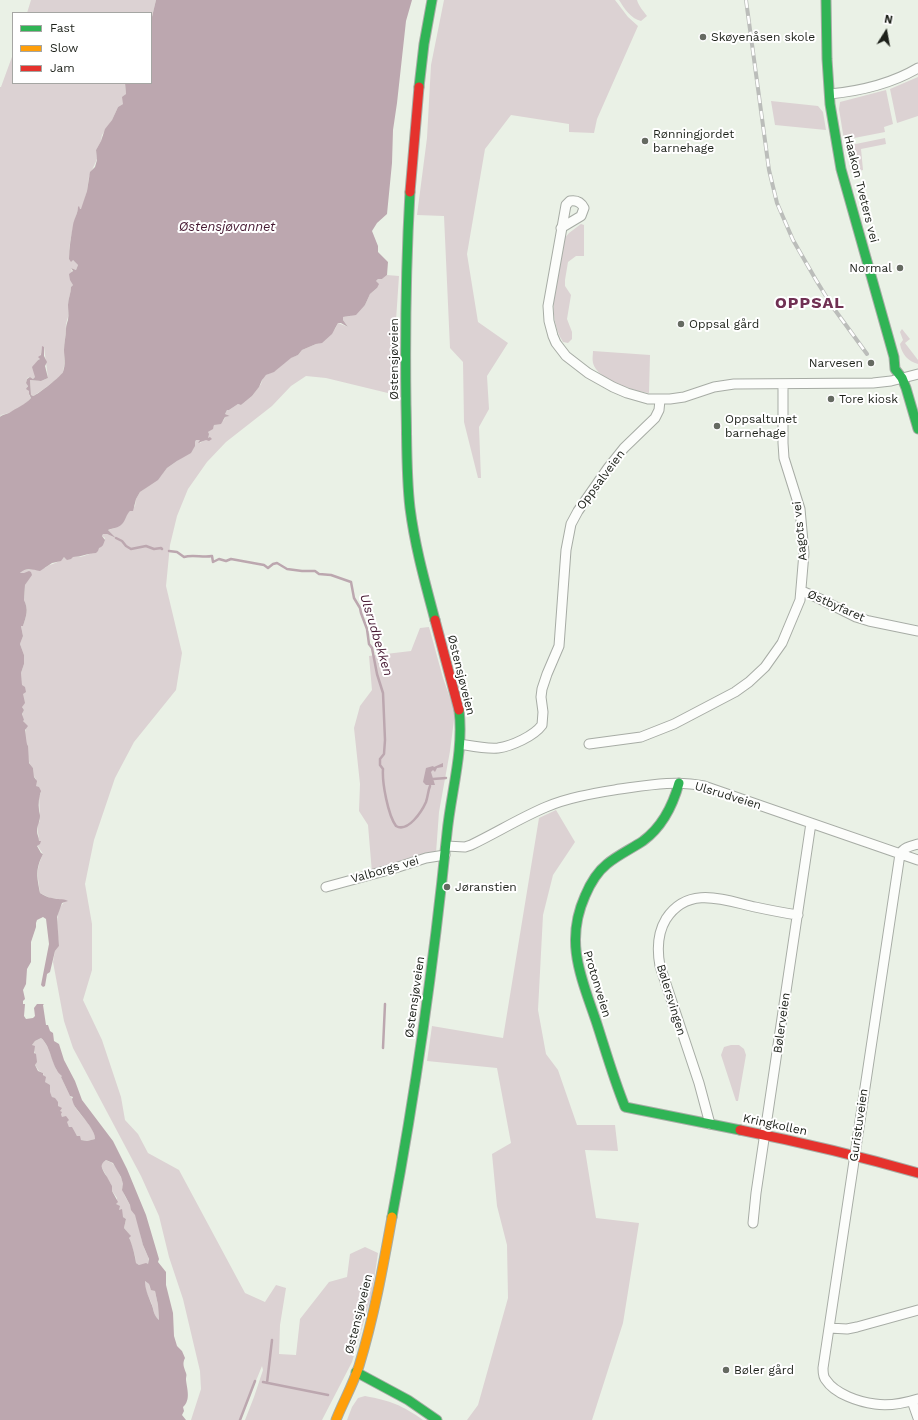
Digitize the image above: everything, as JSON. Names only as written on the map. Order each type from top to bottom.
[{"type":"main road","name":"Østensjøveien","points":[[336,1420],[354,1376],[368,1333],[375,1305],[399,1179],[423,1030],[450,806],[461,732],[459,710],[417,552],[410,506],[407,446],[405,332],[409,206],[420,72],[432,0]]},
{"type":"main road","name":"Haakon Tveters vei","points":[[826,0],[827,59],[830,94],[841,169],[894,357],[903,367],[902,378],[918,429]]},
{"type":"main road","name":"Protonveien","points":[[625,1107],[613,1076],[579,973],[574,949],[576,917],[582,900],[590,885],[604,867],[650,835],[667,812],[673,801],[679,783]]},
{"type":"main road","name":"Kringkollen","points":[[625,1107],[765,1134],[854,1155],[918,1173]]},
{"type":"main road","points":[[354,1376],[391,1390],[417,1405],[437,1420]]},
{"type":"street","points":[[830,94],[876,86],[918,68]]},
{"type":"street","points":[[561,228],[548,306],[549,321],[556,342],[566,356],[574,363],[613,387],[641,397],[660,400],[684,397],[714,386],[734,384],[873,383],[918,374]]},
{"type":"street","name":"Aagots vei","points":[[589,744],[632,739],[651,734],[735,692],[749,682],[765,666],[782,643],[800,600],[802,591],[804,553],[798,503],[784,458],[783,384]]},
{"type":"street","name":"Oppsalveien","points":[[460,744],[497,748],[502,747],[528,737],[542,724],[542,689],[555,657],[560,639],[566,550],[571,524],[578,511],[608,468],[624,448],[655,418],[659,410],[660,400]]},
{"type":"street","name":"Østbyfaret","points":[[802,591],[856,617],[918,631]]},
{"type":"street","name":"Ulsrudveien","points":[[445,850],[469,846],[548,806],[573,798],[663,783],[679,783],[704,786],[918,860]]},
{"type":"street","name":"Bølerveien","points":[[753,1223],[756,1193],[811,823]]},
{"type":"street","points":[[900,854],[902,850],[918,844]]},
{"type":"street","name":"Valborgs vei","points":[[326,887],[392,869],[445,850]]},
{"type":"street","name":"Guristuveien","points":[[900,854],[854,1155],[823,1375],[826,1380],[837,1390],[851,1398],[875,1404],[895,1404],[915,1400]]},
{"type":"street","name":"Bølersvingen","points":[[710,1124],[699,1083],[660,966],[658,957],[658,942],[663,925],[672,912],[682,903],[688,900],[700,898],[718,898],[798,915]]},
{"type":"street","points":[[829,1328],[847,1329],[857,1327],[918,1310]]},
{"type":"street","points":[[915,1400],[918,1418]]},
{"type":"shaded area","points":[[31,0],[156,0],[152,17],[152,12],[27,12]]},
{"type":"shaded area","points":[[444,0],[615,0],[628,17],[638,26],[597,119],[594,133],[569,132],[569,124],[511,115],[485,149],[467,254],[478,322],[508,343],[487,376],[489,409],[479,427],[481,478],[478,478],[464,422],[463,362],[450,348],[444,216],[417,215],[427,138],[431,65]]},
{"type":"shaded area","points":[[619,0],[637,0],[647,16],[641,21],[637,20],[628,13]]},
{"type":"shaded area","points":[[12,57],[12,84],[125,84],[126,94],[123,104],[118,107],[112,120],[102,135],[101,141],[96,150],[97,159],[89,177],[82,209],[78,209],[73,228],[69,259],[73,260],[78,265],[76,270],[71,268],[73,285],[71,287],[68,303],[63,372],[45,388],[33,396],[31,395],[30,380],[41,381],[48,378],[44,347],[42,347],[40,359],[34,366],[35,377],[33,379],[30,377],[27,378],[26,383],[28,385],[27,387],[31,398],[18,409],[1,415],[0,417],[0,87]]},
{"type":"shaded area","points":[[918,77],[918,116],[897,123],[890,89]]},
{"type":"shaded area","points":[[886,90],[893,124],[884,127],[885,132],[844,140],[839,109],[840,102]]},
{"type":"shaded area","points":[[771,101],[818,106],[823,112],[826,130],[775,125]]},
{"type":"shaded area","points":[[885,138],[886,144],[861,149],[863,170],[851,173],[846,146]]},
{"type":"shaded area","points":[[581,224],[584,225],[584,256],[576,256],[568,262],[565,280],[565,286],[571,295],[567,319],[572,332],[572,339],[568,343],[563,342],[557,330],[554,318],[554,291],[564,239]]},
{"type":"shaded area","points":[[387,275],[399,276],[396,320],[396,395],[326,378],[306,376],[291,386],[272,406],[226,442],[207,462],[188,489],[177,516],[170,545],[166,586],[182,653],[176,690],[134,742],[115,778],[94,840],[85,884],[92,924],[92,970],[83,1000],[102,1040],[121,1097],[125,1120],[138,1134],[148,1153],[179,1170],[245,1293],[265,1302],[276,1285],[286,1288],[280,1325],[279,1354],[296,1355],[300,1319],[329,1282],[347,1277],[350,1254],[365,1247],[378,1253],[372,1294],[352,1362],[322,1420],[245,1420],[263,1370],[262,1366],[240,1420],[191,1420],[201,1389],[200,1371],[183,1299],[169,1257],[159,1216],[141,1176],[73,1048],[64,1021],[53,962],[55,951],[59,946],[57,922],[59,910],[66,901],[50,898],[40,893],[38,870],[43,854],[37,845],[39,839],[37,824],[40,821],[39,796],[41,793],[36,786],[33,768],[29,762],[25,735],[26,728],[22,717],[24,710],[22,707],[21,673],[24,664],[24,655],[20,644],[23,636],[21,626],[23,626],[26,613],[24,600],[25,585],[30,576],[20,573],[23,570],[45,568],[64,557],[81,557],[94,552],[101,546],[105,538],[102,536],[103,534],[116,538],[108,530],[122,524],[127,514],[135,506],[136,499],[140,492],[160,477],[167,468],[193,449],[196,440],[200,440],[200,443],[208,438],[208,432],[214,425],[224,420],[225,417],[230,416],[225,414],[227,410],[238,404],[241,405],[252,396],[261,384],[263,377],[276,370],[290,358],[298,355],[302,350],[320,343],[335,329],[338,323],[348,327],[343,320],[343,317],[350,316],[365,305],[370,294],[377,288],[376,281]]},
{"type":"shaded area","points":[[902,329],[910,339],[905,343],[918,360],[918,364],[908,359],[902,351],[900,344],[903,340],[900,332]]},
{"type":"shaded area","points":[[593,351],[650,355],[649,393],[617,384],[601,375],[593,363]]},
{"type":"shaded area","points":[[429,627],[443,678],[455,712],[450,751],[439,812],[436,853],[372,873],[368,825],[359,811],[360,784],[354,728],[360,706],[372,690],[369,656],[411,651],[420,628]]},
{"type":"shaded area","points":[[556,810],[575,842],[553,875],[543,915],[538,1010],[546,1054],[558,1070],[577,1125],[615,1125],[618,1151],[585,1150],[596,1218],[639,1223],[623,1323],[592,1420],[467,1420],[478,1405],[508,1298],[507,1245],[497,1206],[492,1154],[511,1143],[497,1068],[427,1061],[432,1026],[503,1038],[539,818]]},
{"type":"shaded area","points":[[41,1038],[48,1048],[56,1069],[63,1076],[61,1077],[73,1099],[75,1107],[93,1131],[95,1139],[87,1141],[81,1140],[62,1117],[58,1106],[45,1082],[43,1073],[39,1071],[35,1065],[36,1058],[32,1045],[35,1041]]},
{"type":"shaded area","points":[[739,1045],[744,1049],[746,1055],[738,1101],[736,1101],[721,1055],[724,1047]]},
{"type":"shaded area","points":[[106,1160],[116,1167],[121,1178],[123,1192],[137,1218],[143,1245],[149,1262],[148,1264],[139,1265],[136,1263],[129,1237],[130,1235],[124,1228],[126,1219],[123,1217],[116,1204],[117,1198],[112,1191],[111,1184],[102,1167],[102,1164]]},
{"type":"shaded area","points":[[145,1281],[149,1284],[150,1288],[155,1291],[159,1320],[146,1292]]},
{"type":"shaded area","points":[[365,1396],[396,1404],[423,1420],[347,1420],[352,1407],[358,1398]]},
{"type":"water","name":"Østensjøvannet","points":[[156,0],[412,0],[406,21],[393,130],[392,163],[387,214],[377,223],[372,231],[378,246],[378,252],[388,262],[387,275],[376,281],[379,284],[377,288],[370,294],[365,305],[356,315],[343,317],[343,320],[348,327],[338,323],[332,334],[322,343],[302,350],[298,355],[291,358],[274,372],[266,375],[252,396],[241,405],[238,404],[227,410],[225,414],[230,416],[225,417],[221,424],[214,425],[213,429],[208,432],[208,438],[210,437],[212,439],[198,443],[200,440],[196,440],[195,446],[191,453],[167,468],[158,480],[140,492],[136,499],[133,511],[129,512],[123,523],[118,527],[108,530],[116,538],[103,534],[102,536],[105,540],[103,546],[99,548],[96,553],[73,557],[67,560],[64,557],[61,561],[52,563],[40,571],[27,569],[20,573],[29,571],[32,575],[25,585],[24,600],[26,613],[23,626],[21,626],[23,636],[20,644],[24,655],[24,664],[21,673],[22,685],[25,687],[26,692],[23,694],[25,703],[22,707],[24,710],[22,714],[23,721],[28,726],[25,730],[29,763],[33,768],[34,777],[37,781],[36,786],[39,787],[41,791],[39,798],[40,818],[37,831],[39,841],[41,841],[37,846],[43,854],[37,873],[38,882],[40,893],[49,898],[68,901],[62,903],[57,917],[59,946],[55,951],[50,972],[47,974],[45,986],[43,987],[41,985],[49,944],[46,919],[43,917],[37,920],[31,942],[31,962],[27,969],[26,984],[23,990],[25,999],[23,1001],[23,1004],[25,1004],[24,1016],[26,1019],[33,1018],[35,1016],[34,1008],[37,1004],[44,1004],[46,1025],[48,1025],[50,1031],[53,1033],[54,1041],[59,1044],[64,1060],[75,1081],[82,1100],[113,1141],[127,1169],[146,1215],[159,1259],[158,1262],[166,1272],[166,1285],[173,1313],[174,1336],[177,1346],[182,1351],[185,1358],[183,1364],[186,1375],[188,1398],[183,1407],[184,1411],[182,1415],[186,1420],[0,1420],[0,417],[23,405],[31,398],[29,391],[26,389],[28,386],[26,383],[27,379],[30,377],[33,379],[35,377],[32,367],[40,359],[38,357],[41,355],[42,346],[44,347],[44,356],[47,362],[45,366],[48,378],[41,381],[30,380],[31,395],[33,396],[40,392],[63,372],[65,363],[64,345],[68,318],[68,303],[71,287],[73,285],[69,274],[73,271],[71,268],[76,270],[78,265],[73,260],[71,262],[69,259],[70,242],[74,223],[78,207],[79,206],[81,209],[87,191],[90,172],[95,167],[97,160],[96,150],[105,129],[112,120],[118,107],[123,104],[122,97],[126,94],[125,84],[152,84],[152,17]],"holes":[[[41,1038],[45,1042],[70,1096],[73,1097],[72,1099],[75,1106],[91,1128],[95,1139],[87,1141],[81,1140],[80,1136],[77,1136],[72,1127],[69,1127],[67,1122],[69,1120],[66,1116],[62,1117],[62,1112],[60,1111],[62,1108],[58,1106],[58,1102],[52,1097],[50,1085],[45,1082],[46,1077],[43,1073],[38,1071],[35,1065],[37,1062],[36,1054],[34,1053],[35,1046],[32,1045],[35,1041]],[[106,1160],[113,1163],[121,1177],[123,1184],[122,1190],[131,1210],[135,1215],[143,1245],[149,1259],[148,1264],[146,1263],[139,1265],[136,1263],[129,1238],[131,1236],[124,1228],[126,1219],[123,1217],[122,1209],[119,1210],[120,1206],[116,1204],[118,1202],[112,1191],[112,1186],[102,1168],[102,1165]],[[145,1281],[149,1284],[151,1290],[155,1291],[159,1320],[155,1314],[147,1292]]]},
{"type":"water","points":[[443,763],[443,767],[437,768],[435,772],[433,770],[431,772],[435,785],[426,785],[423,782],[426,768],[434,767]]},
{"type":"waterway","name":"Ulsrudbekken","points":[[116,538],[131,549],[146,546],[154,549],[162,549]]},
{"type":"waterway","name":"Ulsrudbekken","points":[[169,551],[177,552],[184,557],[212,556],[213,562],[219,559],[226,561],[231,559],[264,565],[268,568],[277,563],[287,569],[315,571],[319,574],[331,575],[351,582],[354,598],[360,608],[367,629],[369,644],[372,648],[377,674],[383,693],[385,740],[384,754],[380,759],[380,765],[383,769],[388,807],[396,826],[405,826],[414,820],[426,802],[430,786]]},
{"type":"waterway","name":"Ulsrudbekken","points":[[433,779],[446,778]]},
{"type":"waterway","points":[[383,1048],[385,1004]]},
{"type":"waterway","points":[[267,1383],[272,1340]]},
{"type":"waterway","points":[[240,1420],[255,1381]]},
{"type":"waterway","points":[[263,1382],[328,1395]]},
{"type":"railway","points":[[746,0],[769,170],[777,203],[793,240],[816,280],[832,306],[867,354]]},
{"type":"traffic: fast","points":[[419,87],[424,44],[432,0]]},
{"type":"traffic: fast","points":[[826,0],[827,59],[830,104],[841,169],[894,357],[895,369],[902,378],[906,388],[918,429]]},
{"type":"traffic: fast","points":[[410,192],[406,325],[408,482],[410,508],[415,537],[435,620]]},
{"type":"traffic: fast","points":[[392,1217],[417,1073],[430,977],[449,818],[460,741],[459,710]]},
{"type":"traffic: fast","points":[[679,783],[674,799],[666,815],[656,829],[643,841],[607,864],[597,874],[585,896],[579,913],[576,930],[578,961],[586,992],[625,1107],[740,1130]]},
{"type":"traffic: fast","points":[[356,1372],[408,1400],[437,1420]]},
{"type":"traffic: slow","points":[[336,1420],[357,1373],[364,1348],[378,1292],[392,1217]]},
{"type":"traffic: jam","points":[[410,192],[419,87]]},
{"type":"traffic: jam","points":[[435,620],[459,710]]},
{"type":"traffic: jam","points":[[740,1130],[785,1139],[918,1173]]},
{"type":"place","name":"Skøyenåsen skole","points":[[703,37]]},
{"type":"place","name":"Rønningjordet barnehage","points":[[645,141]]},
{"type":"place","name":"Normal","points":[[900,268]]},
{"type":"place","name":"Oppsal gård","points":[[681,324]]},
{"type":"place","name":"Narvesen","points":[[871,363]]},
{"type":"place","name":"Tore kiosk","points":[[831,399]]},
{"type":"place","name":"Oppsaltunet barnehage","points":[[717,426]]},
{"type":"place","name":"Jøranstien","points":[[447,887]]},
{"type":"place","name":"Bøler gård","points":[[726,1370]]},
{"type":"district","name":"OPPSAL","points":[[810,303]]}]
